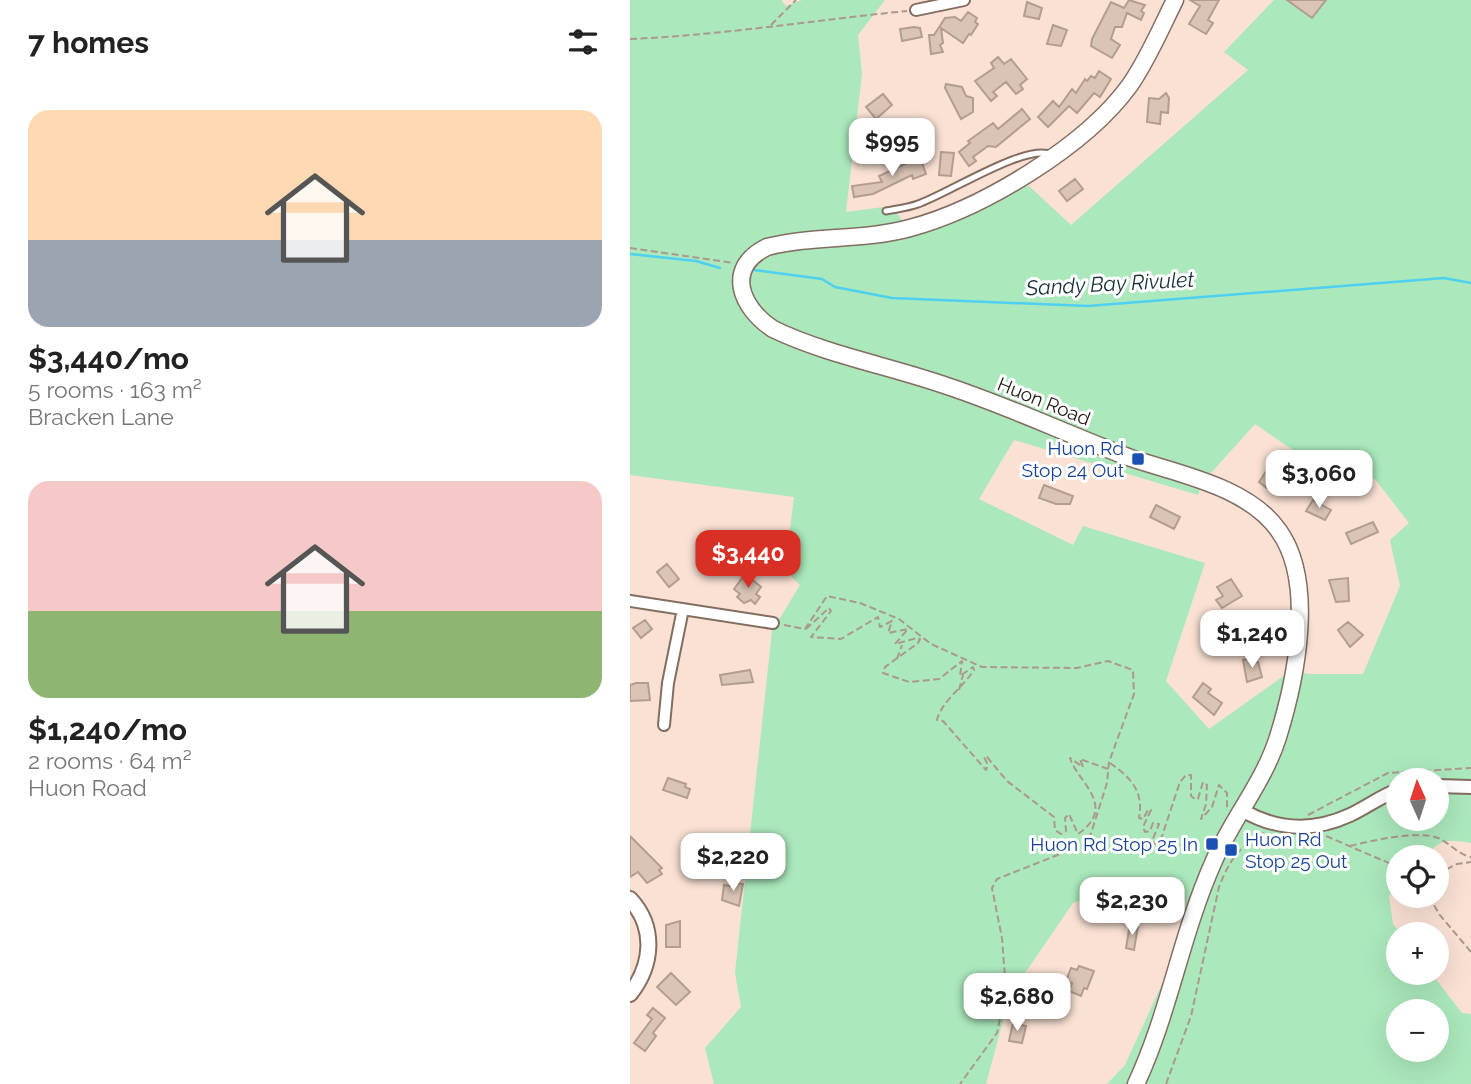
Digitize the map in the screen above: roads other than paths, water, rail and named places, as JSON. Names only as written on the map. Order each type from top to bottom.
[{"type":"main road","points":[[1055,157],[1106,113],[1130,84],[1175,0]]},
{"type":"main road","name":"Huon Road","points":[[1055,157],[995,191],[930,222],[888,232],[778,244],[759,251],[746,265],[741,281],[746,302],[765,324],[783,334],[950,387],[1064,433],[1223,491],[1265,514],[1281,534],[1294,563],[1300,601],[1289,693],[1278,740],[1234,811],[1200,893],[1152,1048],[1136,1084]]},
{"type":"main road","points":[[630,899],[643,916],[649,944],[646,966],[630,994]]},
{"type":"street","points":[[916,10],[964,0]]},
{"type":"street","points":[[630,601],[773,623]]},
{"type":"street","points":[[664,725],[666,692],[683,609]]},
{"type":"street","points":[[1449,786],[1471,787]]},
{"type":"street","points":[[1234,811],[1276,827],[1318,823],[1350,815],[1386,796]]},
{"type":"lane","points":[[886,211],[919,204],[1032,153],[1048,153],[1055,157]]},
{"type":"waterway","name":"Sandy Bay Rivulet","points":[[630,254],[696,261],[720,268]]},
{"type":"waterway","name":"Sandy Bay Rivulet","points":[[754,270],[822,279],[835,287],[892,298],[1088,306],[1444,278],[1471,283]]},
{"type":"place","name":"Huon Rd Stop 24 Out","points":[[1138,459]]},
{"type":"place","name":"Huon Rd Stop 25 In","points":[[1212,844]]},
{"type":"place","name":"Huon Rd Stop 25 Out","points":[[1231,850]]}]
